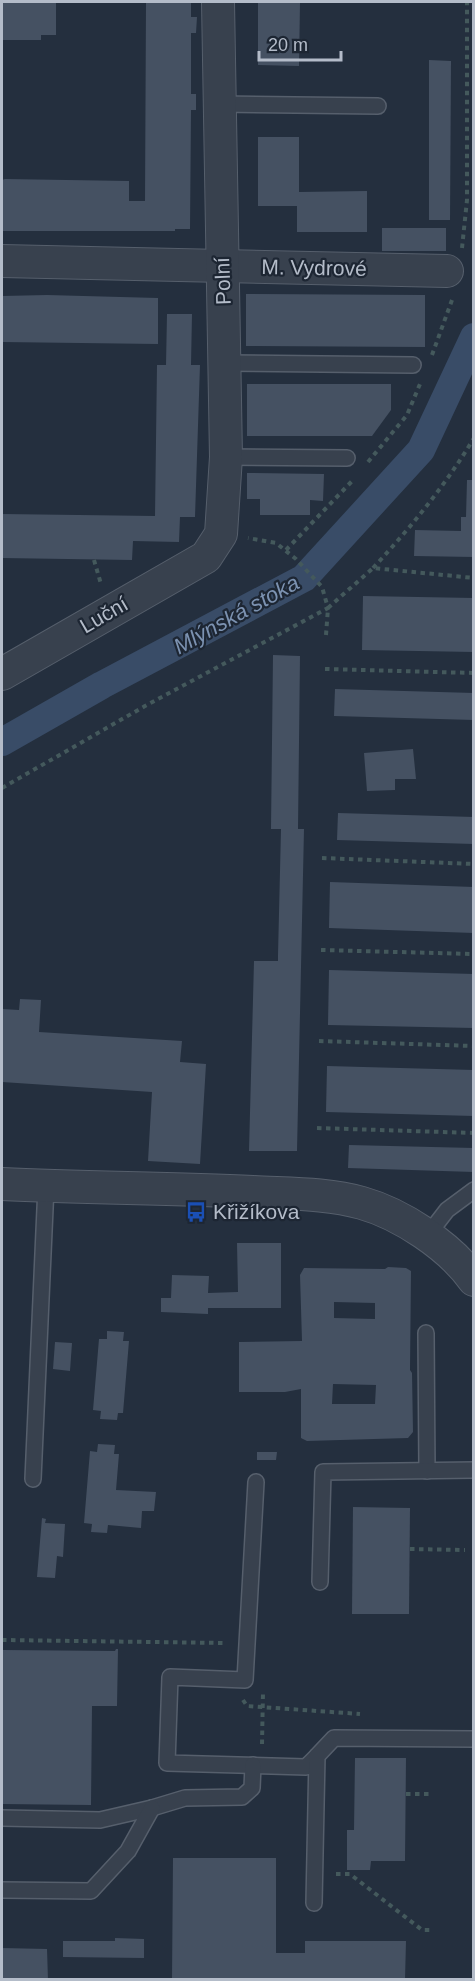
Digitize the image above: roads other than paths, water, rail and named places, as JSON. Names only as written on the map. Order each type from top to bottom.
[{"type":"street","name":"Polní","points":[[206,557],[221,534],[226,457],[218,2]]},
{"type":"street","name":"M. Vydrové","points":[[2,261],[222,266],[454,265]]},
{"type":"street","name":"Luční","points":[[2,674],[206,557]]},
{"type":"street","points":[[2,1184],[232,1191],[336,1197],[363,1203],[395,1216],[428,1236],[474,1280]]},
{"type":"lane","points":[[219,104],[378,106]]},
{"type":"lane","points":[[225,363],[413,365]]},
{"type":"lane","points":[[226,457],[347,458]]},
{"type":"lane","points":[[33,1479],[46,1186]]},
{"type":"lane","points":[[428,1236],[447,1209],[474,1190]]},
{"type":"lane","points":[[426,1333],[427,1471]]},
{"type":"lane","points":[[320,1582],[323,1472],[474,1470]]},
{"type":"lane","points":[[256,1482],[245,1680],[170,1677],[167,1763],[306,1767],[334,1738],[474,1739]]},
{"type":"lane","points":[[315,1903],[317,1756]]},
{"type":"lane","points":[[2,1818],[100,1820],[185,1798],[242,1797],[252,1788],[253,1765]]},
{"type":"lane","points":[[2,1890],[91,1891],[128,1851],[152,1808]]},
{"type":"waterway","name":"Mlýnská stoka","points":[[2,742],[102,685],[304,578],[421,450],[474,337]]},
{"type":"place","name":"Křižíkova","points":[[196,1212]]}]
